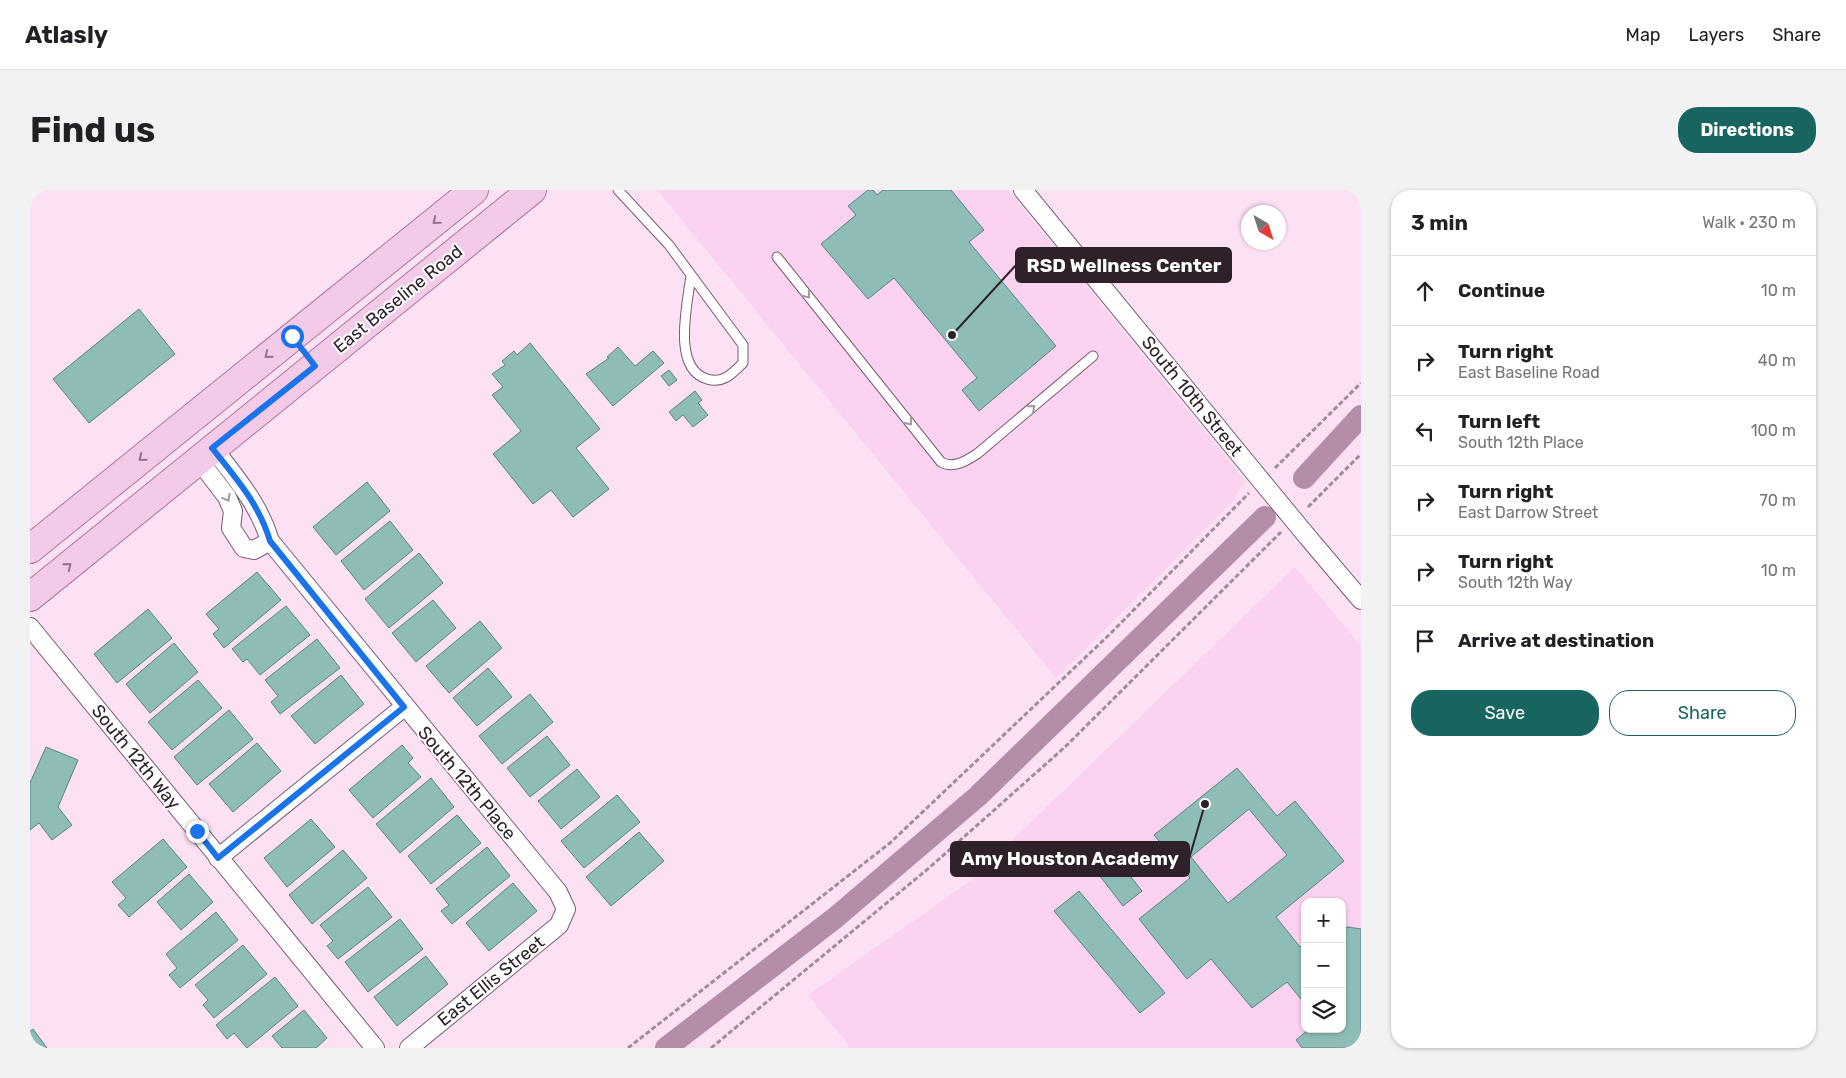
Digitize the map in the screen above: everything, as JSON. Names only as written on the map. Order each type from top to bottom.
[{"type":"main road","points":[[30,549],[474,190]]},
{"type":"main road","name":"East Baseline Road","points":[[30,597],[205,453],[532,190]]},
{"type":"main road","points":[[292,336],[315,366]]},
{"type":"street","name":"South 10th Street","points":[[1023,190],[1361,600]]},
{"type":"street","points":[[205,453],[233,511],[231,528],[244,548],[254,550],[270,541]]},
{"type":"street","name":"South 12th Place","points":[[205,453],[254,502],[264,520],[270,541],[404,707],[558,892],[566,909]]},
{"type":"street","name":"South 12th Way","points":[[30,627],[375,1048]]},
{"type":"street","points":[[218,858],[404,707]]},
{"type":"street","name":"East Ellis Street","points":[[409,1048],[559,925],[566,909]]},
{"type":"lane","points":[[618,190],[669,245],[743,345],[743,363],[731,376],[717,382],[701,377],[689,362],[683,338],[691,275]]},
{"type":"lane","points":[[777,257],[941,462],[947,465],[963,463],[977,454],[1093,356]]},
{"type":"path","points":[[1283,460],[1361,383]]},
{"type":"path","points":[[1312,504],[1361,454]]},
{"type":"path","points":[[628,1048],[890,843],[1110,634],[1248,495]]},
{"type":"path","points":[[711,1048],[929,868],[1065,747],[1282,531]]},
{"type":"shaded area","points":[[657,190],[1008,190],[1245,481],[1233,501],[1056,678]]},
{"type":"shaded area","points":[[1295,567],[1361,646],[1361,1048],[851,1048],[808,995],[970,881]]},
{"type":"building","points":[[868,190],[873,190],[877,195],[883,190],[951,190],[984,230],[969,242],[1056,346],[979,411],[962,390],[977,378],[894,278],[868,299],[821,244],[856,215],[848,206]]},
{"type":"building","points":[[139,309],[175,354],[89,423],[53,379]]},
{"type":"building","points":[[530,343],[600,429],[576,448],[609,489],[573,517],[551,490],[533,504],[493,454],[521,431],[492,395],[503,387],[492,374],[505,365],[502,361],[514,351],[517,355]]},
{"type":"building","points":[[618,347],[635,366],[653,351],[664,363],[613,406],[586,374],[609,358],[607,357]]},
{"type":"building","points":[[669,370],[677,380],[669,386],[661,376]]},
{"type":"building","points":[[695,391],[702,400],[698,403],[708,415],[693,427],[683,415],[676,421],[669,412]]},
{"type":"building","points":[[367,482],[390,511],[336,555],[313,527]]},
{"type":"building","points":[[390,521],[413,550],[364,590],[341,561]]},
{"type":"building","points":[[419,553],[443,583],[389,628],[365,599]]},
{"type":"building","points":[[257,572],[281,600],[224,648],[213,634],[219,629],[206,614]]},
{"type":"building","points":[[433,600],[456,628],[416,662],[392,633]]},
{"type":"building","points":[[286,606],[310,635],[260,675],[247,659],[243,662],[232,649]]},
{"type":"building","points":[[148,609],[172,638],[117,683],[94,654]]},
{"type":"building","points":[[480,621],[502,648],[449,693],[426,666]]},
{"type":"building","points":[[317,639],[340,668],[280,714],[271,702],[278,696],[265,680]]},
{"type":"building","points":[[174,643],[198,672],[150,713],[126,684]]},
{"type":"building","points":[[488,668],[512,697],[477,726],[453,698]]},
{"type":"building","points":[[341,675],[364,704],[315,744],[291,716]]},
{"type":"building","points":[[198,680],[222,708],[172,750],[148,722]]},
{"type":"building","points":[[530,694],[553,722],[502,764],[479,736]]},
{"type":"building","points":[[229,710],[253,739],[197,785],[174,757]]},
{"type":"building","points":[[547,736],[570,765],[530,797],[507,768]]},
{"type":"building","points":[[257,743],[281,771],[233,812],[209,784]]},
{"type":"building","points":[[402,745],[413,758],[408,763],[421,777],[373,818],[349,790]]},
{"type":"building","points":[[46,747],[78,760],[58,807],[72,825],[52,840],[39,823],[30,830],[30,783]]},
{"type":"building","points":[[1237,768],[1277,816],[1295,801],[1344,861],[1276,917],[1301,946],[1301,999],[1287,982],[1252,1008],[1211,959],[1187,979],[1139,919],[1190,878],[1154,835]],"holes":[[[1249,809],[1287,855],[1228,903],[1191,857]]]},
{"type":"building","points":[[577,769],[600,797],[561,829],[538,801]]},
{"type":"building","points":[[431,778],[454,807],[400,853],[376,824]]},
{"type":"building","points":[[617,795],[640,822],[584,868],[561,841]]},
{"type":"building","points":[[457,815],[481,843],[431,884],[408,856]]},
{"type":"building","points":[[311,819],[335,847],[287,887],[264,858]]},
{"type":"building","points":[[639,832],[664,861],[611,906],[586,877]]},
{"type":"building","points":[[163,839],[187,867],[129,917],[118,905],[126,898],[112,882]]},
{"type":"building","points":[[1105,844],[1142,891],[1123,906],[1086,858]]},
{"type":"building","points":[[487,847],[510,876],[452,924],[441,911],[449,905],[436,889]]},
{"type":"building","points":[[343,850],[367,878],[312,924],[289,895]]},
{"type":"building","points":[[189,874],[213,902],[181,930],[157,902]]},
{"type":"building","points":[[513,883],[537,911],[489,951],[466,923]]},
{"type":"building","points":[[368,887],[392,917],[338,959],[327,946],[333,941],[320,925]]},
{"type":"building","points":[[1079,891],[1165,993],[1140,1013],[1054,911]]},
{"type":"building","points":[[216,912],[238,940],[180,988],[169,975],[177,968],[166,954]]},
{"type":"building","points":[[400,919],[423,949],[368,992],[345,962]]},
{"type":"building","points":[[1346,927],[1361,929],[1361,1048],[1302,1048],[1296,1040],[1304,1033],[1346,1033]]},
{"type":"building","points":[[243,945],[267,974],[214,1018],[203,1005],[208,1000],[195,985]]},
{"type":"building","points":[[426,956],[448,984],[397,1026],[374,997]]},
{"type":"building","points":[[275,977],[298,1006],[247,1048],[234,1033],[227,1039],[216,1025]]},
{"type":"building","points":[[304,1010],[327,1038],[316,1048],[282,1048],[272,1036]]},
{"type":"building","points":[[33,1029],[47,1048],[30,1048],[30,1031]]},
{"type":"waterway","points":[[1304,478],[1361,416]]},
{"type":"waterway","points":[[666,1048],[835,918],[978,796],[1265,517]]},
{"type":"place","name":"RSD Wellness Center","points":[[952,335]]},
{"type":"place","name":"Amy Houston Academy","points":[[1205,804]]},
{"type":"route","points":[[197,831],[218,858],[404,707],[270,541],[264,520],[254,502],[212,448],[315,366],[292,336]]}]
